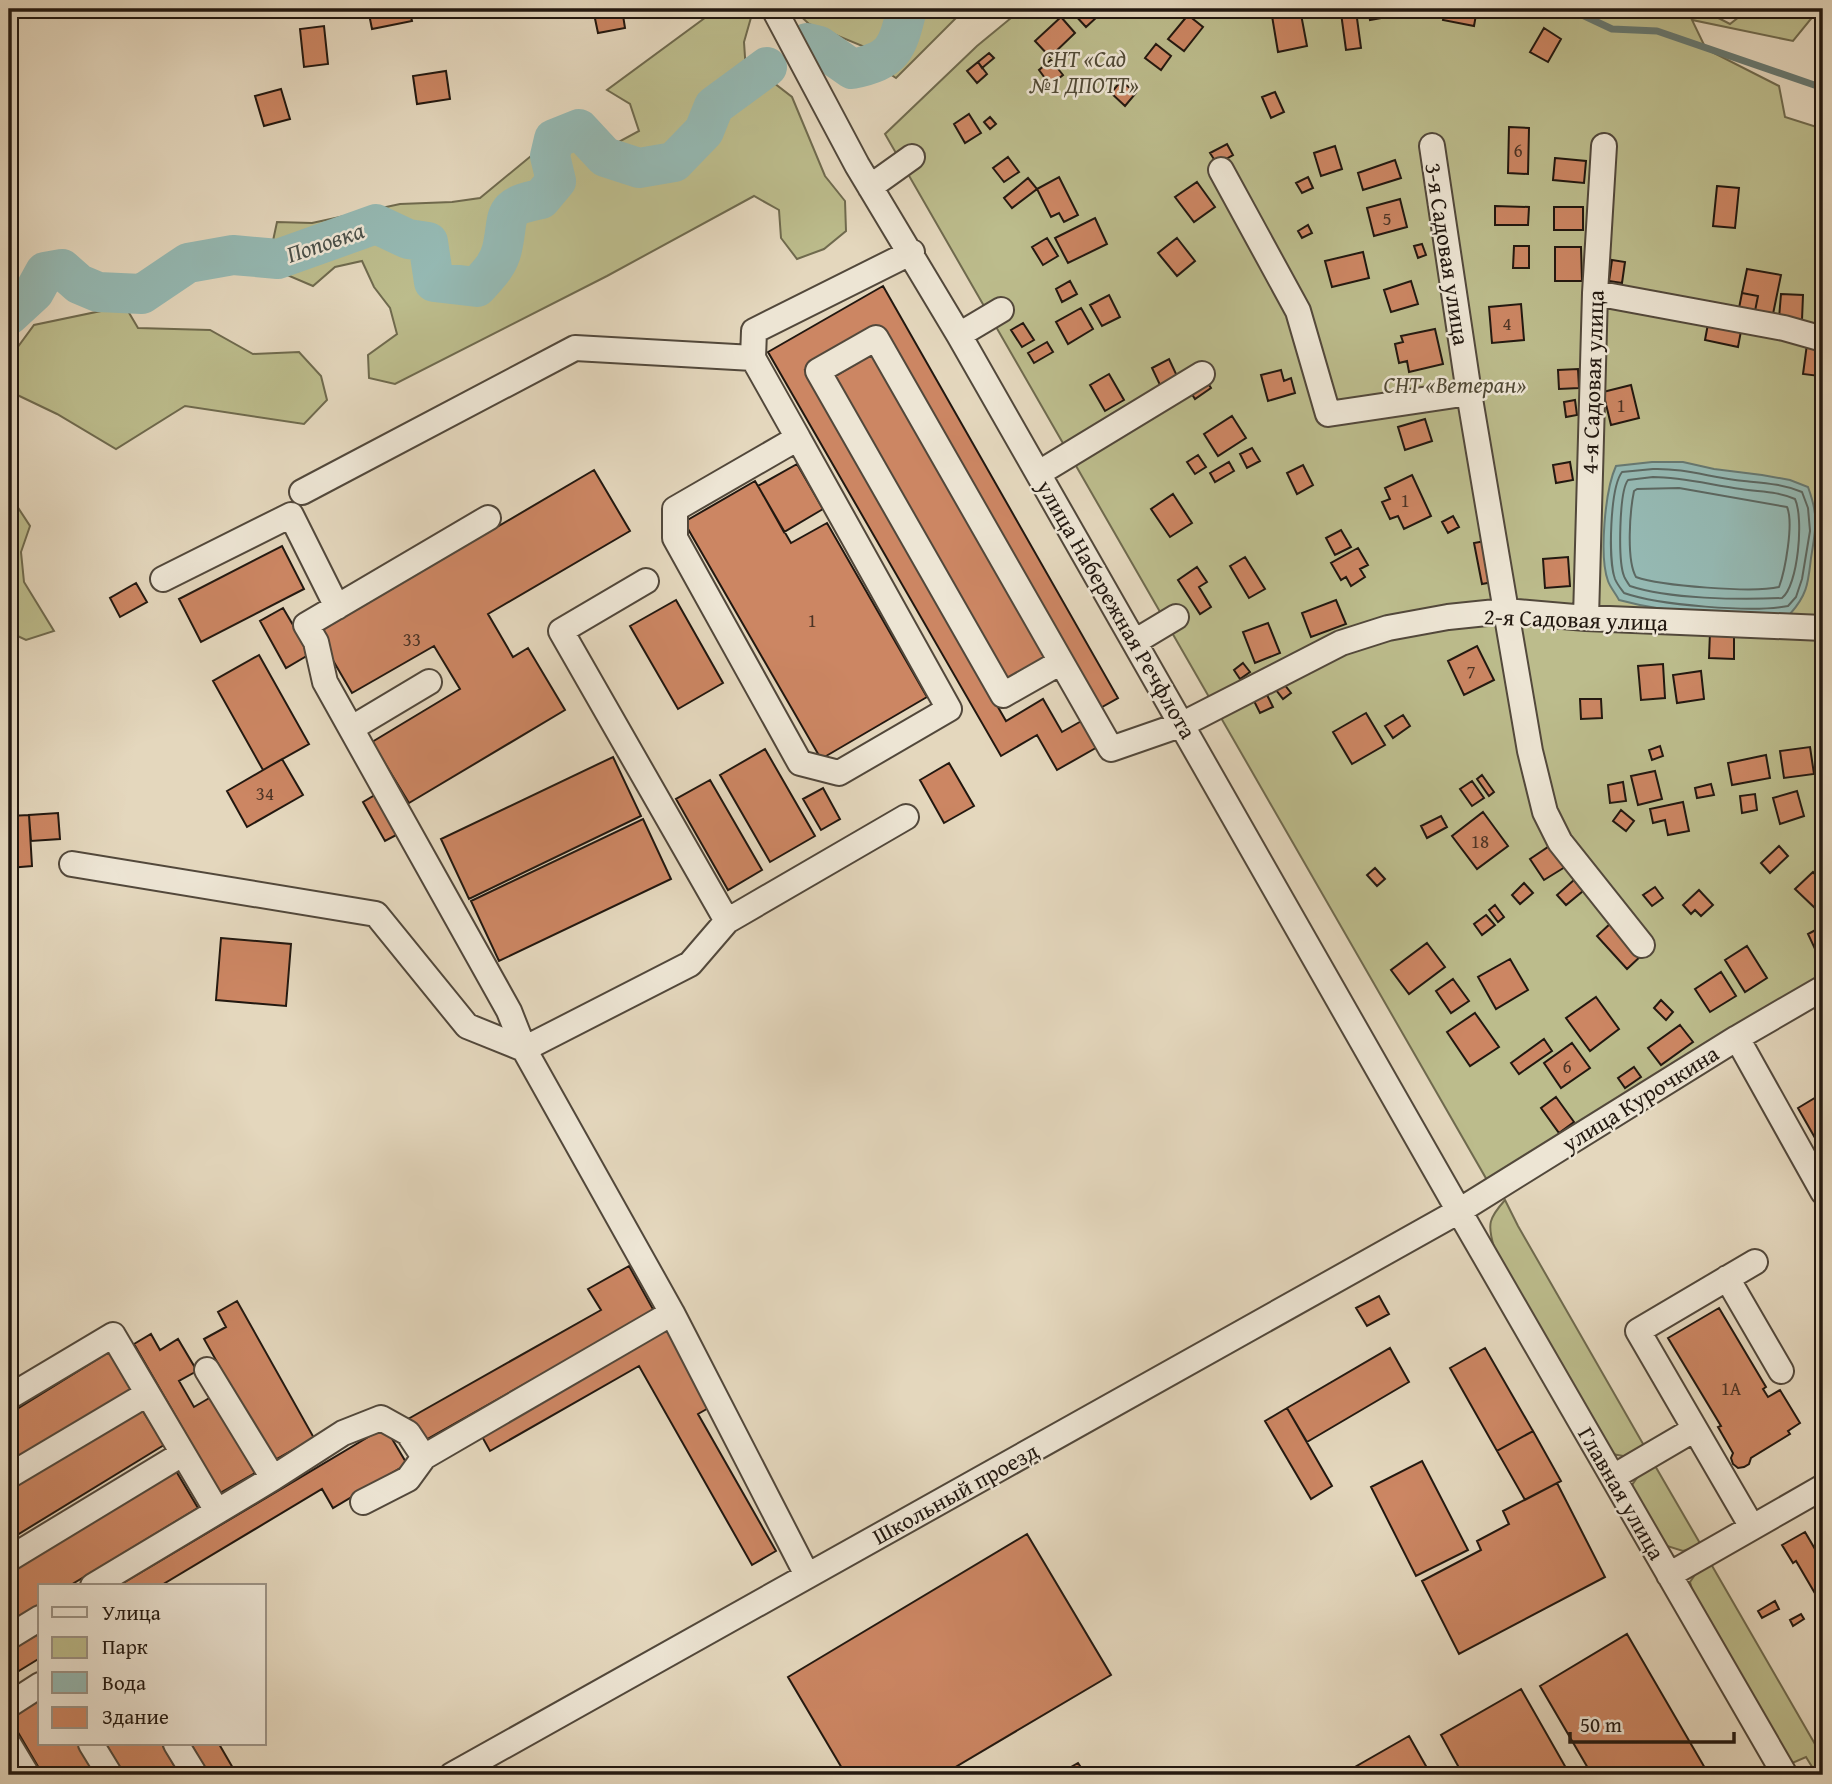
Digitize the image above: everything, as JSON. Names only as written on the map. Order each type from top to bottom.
[{"type":"street","name":"улица Набережная Речфлота","points":[[774,9],[870,187],[912,252],[1136,641],[1459,1211]]},
{"type":"street","name":"3-я Садовая улица","points":[[1432,146],[1469,393],[1530,751],[1545,812],[1560,842],[1642,945]]},
{"type":"street","name":"4-я Садовая улица","points":[[1586,618],[1595,293],[1604,146]]},
{"type":"street","points":[[870,187],[912,158]]},
{"type":"street","points":[[1221,170],[1298,311],[1328,414],[1469,393]]},
{"type":"street","points":[[798,438],[675,509],[675,538],[800,763],[839,773],[949,709],[798,438],[753,358],[754,331],[912,252]]},
{"type":"street","points":[[1595,293],[1784,328],[1823,339]]},
{"type":"street","points":[[959,335],[1001,310]]},
{"type":"street","points":[[876,338],[1061,662],[1003,695],[818,371],[876,338]]},
{"type":"street","points":[[302,492],[575,348],[753,358]]},
{"type":"street","points":[[1039,473],[1202,374]]},
{"type":"street","points":[[163,579],[290,515],[337,607]]},
{"type":"street","points":[[488,518],[306,625],[316,642],[325,682],[509,1011],[524,1049],[672,1312],[807,1576]]},
{"type":"street","points":[[646,581],[561,631],[727,921]]},
{"type":"street","name":"2-я Садовая улица","points":[[1061,662],[1111,749],[1183,724],[1341,643],[1388,628],[1448,617],[1506,611],[1586,618],[1823,628]]},
{"type":"street","points":[[1136,641],[1176,617]]},
{"type":"street","points":[[352,728],[429,681]]},
{"type":"street","points":[[72,864],[376,914],[467,1026],[524,1049],[690,964],[727,921],[906,817]]},
{"type":"street","name":"улица Курочкина","points":[[1459,1211],[1737,1038],[1823,988]]},
{"type":"street","points":[[1737,1038],[1823,1192]]},
{"type":"street","name":"Главная улица","points":[[1459,1211],[1785,1775]]},
{"type":"street","name":"Школьный проезд","points":[[453,1775],[1459,1211]]},
{"type":"street","points":[[1752,1527],[1637,1331],[1755,1262]]},
{"type":"street","points":[[1727,1278],[1781,1371]]},
{"type":"street","points":[[363,1502],[408,1479],[424,1457],[672,1312]]},
{"type":"street","points":[[9,1397],[113,1335],[217,1511]]},
{"type":"street","points":[[207,1370],[273,1478]]},
{"type":"street","points":[[9,1476],[147,1394]]},
{"type":"street","points":[[96,1584],[343,1433],[382,1418],[408,1433],[424,1457]]},
{"type":"street","points":[[1613,1477],[1695,1429]]},
{"type":"street","points":[[9,1559],[182,1454]]},
{"type":"street","points":[[1669,1575],[1823,1487]]},
{"type":"street","points":[[9,1637],[38,1619]]},
{"type":"street","points":[[9,1705],[38,1686]]},
{"type":"street","points":[[9,1745],[27,1775]]},
{"type":"street","points":[[92,1746],[110,1775]]},
{"type":"street","points":[[177,1746],[195,1775]]},
{"type":"green space","points":[[717,9],[740,9],[752,14],[744,42],[746,72],[770,80],[792,97],[825,176],[845,201],[846,231],[824,249],[797,259],[781,238],[779,210],[754,196],[607,276],[395,384],[369,378],[368,355],[397,334],[390,308],[374,287],[362,261],[335,267],[313,286],[287,275],[271,250],[277,222],[312,223],[400,204],[480,198],[548,142],[588,140],[615,144],[639,131],[630,104],[607,90]]},
{"type":"green space","points":[[793,9],[965,9],[896,78],[878,66],[865,47],[809,24]]},
{"type":"green space","name":"СНТ «Ветеран»","points":[[1022,9],[1544,9],[1569,13],[1579,9],[1701,9],[1730,24],[1749,9],[1819,9],[1793,41],[1692,20],[1706,49],[1779,86],[1785,117],[1823,129],[1823,976],[1487,1180],[885,134],[977,46]]},
{"type":"green space","points":[[125,306],[138,328],[210,330],[253,354],[299,352],[321,376],[327,400],[304,424],[185,406],[116,449],[57,414],[9,391],[9,359],[34,325]]},
{"type":"green space","points":[[9,500],[15,503],[30,526],[21,552],[24,582],[54,631],[26,640],[9,632]]},
{"type":"green space","points":[[1505,1200],[1646,1449],[1629,1457],[1612,1454],[1494,1247],[1491,1222]]},
{"type":"green space","points":[[1654,1464],[1701,1545],[1683,1551],[1667,1546],[1635,1494],[1632,1485],[1641,1472]]},
{"type":"green space","points":[[1711,1564],[1823,1758],[1823,1775],[1817,1775],[1806,1757],[1790,1764],[1693,1594],[1690,1582],[1697,1572]]},
{"type":"water","points":[[1683,462],[1790,480],[1808,487],[1815,514],[1809,574],[1800,600],[1790,614],[1704,613],[1661,609],[1619,600],[1608,581],[1604,556],[1604,523],[1612,477],[1616,466]]},
{"type":"building","points":[[368,9],[409,9],[412,21],[372,29]]},
{"type":"building","points":[[593,9],[622,9],[625,28],[598,33]]},
{"type":"building","points":[[1080,9],[1090,9],[1097,17],[1086,27],[1074,14]]},
{"type":"building","points":[[1300,9],[1307,46],[1278,52],[1271,10]]},
{"type":"building","points":[[1368,9],[1385,9],[1387,17],[1370,20]]},
{"type":"building","points":[[1445,9],[1477,9],[1474,26],[1443,20]]},
{"type":"building","points":[[1356,11],[1361,48],[1346,50],[1341,13]]},
{"type":"building","points":[[1188,15],[1203,27],[1184,51],[1168,39]]},
{"type":"building","points":[[1061,17],[1075,33],[1050,57],[1035,41]]},
{"type":"building","points":[[324,26],[328,64],[304,67],[300,29]]},
{"type":"building","points":[[1544,28],[1561,39],[1548,62],[1530,52]]},
{"type":"building","points":[[1156,44],[1171,56],[1161,70],[1145,58]]},
{"type":"building","points":[[989,53],[994,58],[982,68],[978,62]]},
{"type":"building","points":[[1051,60],[1063,75],[1050,85],[1039,70]]},
{"type":"building","points":[[978,62],[987,74],[977,83],[967,71]]},
{"type":"building","points":[[446,71],[450,99],[417,104],[413,76]]},
{"type":"building","points":[[1121,81],[1136,93],[1125,106],[1111,93]]},
{"type":"building","points":[[281,89],[290,119],[264,126],[255,96]]},
{"type":"building","points":[[1275,92],[1284,112],[1271,118],[1262,97]]},
{"type":"building","points":[[969,114],[981,133],[965,143],[954,124]]},
{"type":"building","points":[[990,117],[996,124],[990,129],[984,122]]},
{"type":"building","points":[[1509,127],[1529,128],[1528,174],[1508,173]]},
{"type":"building","points":[[1227,144],[1233,155],[1217,164],[1210,153]]},
{"type":"building","points":[[1335,146],[1342,169],[1321,176],[1314,153]]},
{"type":"building","points":[[1008,157],[1019,172],[1004,182],[993,168]]},
{"type":"building","points":[[1555,158],[1586,161],[1584,183],[1553,180]]},
{"type":"building","points":[[1395,160],[1401,178],[1363,190],[1358,173]]},
{"type":"building","points":[[1059,177],[1078,215],[1064,222],[1059,213],[1051,217],[1037,189]]},
{"type":"building","points":[[1308,177],[1313,188],[1302,193],[1296,183]]},
{"type":"building","points":[[1028,178],[1037,189],[1012,208],[1004,198]]},
{"type":"building","points":[[1197,182],[1215,207],[1194,222],[1175,197]]},
{"type":"building","points":[[1717,186],[1739,188],[1735,228],[1713,226]]},
{"type":"building","points":[[1400,199],[1407,227],[1374,236],[1367,208]]},
{"type":"building","points":[[1495,206],[1529,207],[1528,225],[1495,225]]},
{"type":"building","points":[[1554,207],[1583,207],[1583,230],[1554,230]]},
{"type":"building","points":[[1095,218],[1107,244],[1068,263],[1055,238]]},
{"type":"building","points":[[1308,225],[1312,233],[1302,238],[1298,231]]},
{"type":"building","points":[[1047,238],[1058,256],[1043,265],[1032,247]]},
{"type":"building","points":[[1177,238],[1195,261],[1177,276],[1158,253]]},
{"type":"building","points":[[1422,244],[1426,255],[1418,258],[1414,246]]},
{"type":"building","points":[[1514,246],[1529,246],[1529,268],[1513,268]]},
{"type":"building","points":[[1555,247],[1581,247],[1582,281],[1555,281]]},
{"type":"building","points":[[1363,252],[1369,278],[1332,287],[1325,261]]},
{"type":"building","points":[[1612,260],[1625,262],[1622,283],[1609,281]]},
{"type":"building","points":[[1747,269],[1781,275],[1773,314],[1755,311],[1758,296],[1742,293]]},
{"type":"building","points":[[1070,281],[1077,294],[1062,302],[1056,289]]},
{"type":"building","points":[[1411,281],[1418,304],[1391,312],[1384,290]]},
{"type":"building","points":[[883,286],[1118,698],[1095,711],[877,329],[805,370],[1006,721],[1043,699],[1062,732],[1085,719],[1101,745],[1057,770],[1037,735],[1001,756],[768,352]]},
{"type":"building","points":[[1742,293],[1758,296],[1755,311],[1739,308]]},
{"type":"building","points":[[1781,294],[1803,295],[1802,320],[1779,318]]},
{"type":"building","points":[[1109,295],[1120,317],[1102,326],[1090,305]]},
{"type":"building","points":[[1521,304],[1524,340],[1492,343],[1489,307]]},
{"type":"building","points":[[1081,308],[1093,329],[1068,344],[1056,322]]},
{"type":"building","points":[[1023,323],[1034,340],[1022,347],[1011,330]]},
{"type":"building","points":[[1708,324],[1741,331],[1738,347],[1705,340]]},
{"type":"building","points":[[1435,329],[1443,364],[1409,372],[1407,361],[1399,363],[1395,344],[1403,342],[1401,336]]},
{"type":"building","points":[[1047,342],[1053,352],[1034,363],[1028,353]]},
{"type":"building","points":[[1807,344],[1823,346],[1819,376],[1803,374]]},
{"type":"building","points":[[873,354],[1047,656],[1006,679],[832,378]]},
{"type":"building","points":[[1169,359],[1177,376],[1160,385],[1152,368]]},
{"type":"building","points":[[1578,369],[1579,388],[1559,389],[1558,370]]},
{"type":"building","points":[[1281,370],[1284,381],[1291,378],[1295,393],[1268,401],[1261,375]]},
{"type":"building","points":[[1109,374],[1124,400],[1105,411],[1090,385]]},
{"type":"building","points":[[1206,380],[1211,388],[1195,399],[1190,391]]},
{"type":"building","points":[[1631,385],[1639,418],[1611,425],[1603,392]]},
{"type":"building","points":[[1575,400],[1577,415],[1566,417],[1564,402]]},
{"type":"building","points":[[1232,416],[1246,438],[1218,456],[1204,434]]},
{"type":"building","points":[[1425,419],[1432,441],[1405,450],[1398,427]]},
{"type":"building","points":[[1252,448],[1260,461],[1247,468],[1240,454]]},
{"type":"building","points":[[1198,455],[1206,467],[1195,474],[1187,462]]},
{"type":"building","points":[[1229,462],[1234,471],[1215,482],[1210,473]]},
{"type":"building","points":[[1570,462],[1573,480],[1556,483],[1553,465]]},
{"type":"building","points":[[797,464],[823,509],[784,532],[758,486]]},
{"type":"building","points":[[1303,465],[1313,485],[1297,494],[1287,473]]},
{"type":"building","points":[[594,470],[630,531],[488,614],[513,657],[528,648],[565,710],[409,803],[372,742],[460,689],[434,646],[352,693],[317,633]]},
{"type":"building","points":[[1412,475],[1431,516],[1404,529],[1398,516],[1390,519],[1382,502],[1390,499],[1385,488]]},
{"type":"building","points":[[755,481],[791,543],[827,523],[927,697],[821,759],[684,522]]},
{"type":"building","points":[[1173,494],[1192,523],[1170,537],[1151,509]]},
{"type":"building","points":[[1453,516],[1459,527],[1448,533],[1442,522]]},
{"type":"building","points":[[1341,530],[1351,547],[1335,555],[1326,538]]},
{"type":"building","points":[[1491,540],[1498,581],[1482,584],[1474,543]]},
{"type":"building","points":[[282,546],[304,589],[201,642],[179,599]]},
{"type":"building","points":[[1358,548],[1368,565],[1360,569],[1365,577],[1351,586],[1346,577],[1341,580],[1331,563]]},
{"type":"building","points":[[1245,557],[1265,589],[1249,598],[1230,566]]},
{"type":"building","points":[[1568,557],[1570,586],[1545,588],[1543,559]]},
{"type":"building","points":[[1197,567],[1207,582],[1199,587],[1211,607],[1200,614],[1178,580]]},
{"type":"building","points":[[136,583],[147,602],[120,617],[110,598]]},
{"type":"building","points":[[676,600],[723,683],[678,709],[630,626]]},
{"type":"building","points":[[1336,600],[1346,624],[1311,637],[1302,613]]},
{"type":"building","points":[[283,608],[310,654],[286,668],[260,621]]},
{"type":"building","points":[[1268,623],[1280,653],[1255,663],[1243,632]]},
{"type":"building","points":[[1710,632],[1734,633],[1734,659],[1709,658]]},
{"type":"building","points":[[1477,646],[1494,680],[1464,695],[1448,661]]},
{"type":"building","points":[[259,655],[309,744],[263,770],[213,681]]},
{"type":"building","points":[[1243,663],[1250,672],[1240,679],[1234,670]]},
{"type":"building","points":[[1663,664],[1665,698],[1641,700],[1638,666]]},
{"type":"building","points":[[1701,671],[1704,699],[1677,703],[1673,675]]},
{"type":"building","points":[[1284,684],[1291,693],[1283,699],[1276,690]]},
{"type":"building","points":[[1267,695],[1273,707],[1260,713],[1254,701]]},
{"type":"building","points":[[1580,699],[1601,699],[1602,718],[1581,719]]},
{"type":"building","points":[[1366,713],[1385,745],[1352,764],[1333,732]]},
{"type":"building","points":[[1403,715],[1410,726],[1393,738],[1385,726]]},
{"type":"building","points":[[1660,746],[1663,756],[1652,760],[1649,750]]},
{"type":"building","points":[[1810,747],[1814,774],[1784,778],[1780,751]]},
{"type":"building","points":[[765,749],[815,836],[770,862],[720,775]]},
{"type":"building","points":[[1766,755],[1770,778],[1732,785],[1728,763]]},
{"type":"building","points":[[613,757],[641,816],[469,899],[441,839]]},
{"type":"building","points":[[282,759],[303,795],[247,827],[227,791]]},
{"type":"building","points":[[949,763],[974,806],[944,823],[920,780]]},
{"type":"building","points":[[1655,771],[1662,799],[1638,805],[1631,776]]},
{"type":"building","points":[[1482,775],[1494,792],[1489,796],[1477,779]]},
{"type":"building","points":[[710,780],[762,870],[728,890],[676,799]]},
{"type":"building","points":[[1472,781],[1484,798],[1472,806],[1460,789]]},
{"type":"building","points":[[1623,782],[1626,801],[1610,803],[1608,785]]},
{"type":"building","points":[[1711,784],[1714,795],[1697,798],[1695,788]]},
{"type":"building","points":[[823,788],[840,819],[821,830],[803,799]]},
{"type":"building","points":[[1797,791],[1804,816],[1780,824],[1773,798]]},
{"type":"building","points":[[380,792],[402,832],[385,841],[363,802]]},
{"type":"building","points":[[1755,794],[1757,810],[1742,813],[1740,796]]},
{"type":"building","points":[[1683,802],[1689,831],[1668,835],[1665,820],[1653,823],[1650,809]]},
{"type":"building","points":[[1621,810],[1634,821],[1626,831],[1613,821]]},
{"type":"building","points":[[1483,812],[1508,846],[1477,869],[1452,836]]},
{"type":"building","points":[[58,813],[60,839],[31,841],[29,815]]},
{"type":"building","points":[[29,815],[32,866],[9,868],[9,816]]},
{"type":"building","points":[[1441,816],[1447,827],[1427,838],[1421,826]]},
{"type":"building","points":[[643,819],[671,879],[499,961],[471,901]]},
{"type":"building","points":[[1551,845],[1565,867],[1544,880],[1530,859]]},
{"type":"building","points":[[1779,846],[1788,856],[1770,873],[1761,863]]},
{"type":"building","points":[[1375,868],[1385,879],[1377,886],[1367,875]]},
{"type":"building","points":[[1813,872],[1823,883],[1823,902],[1816,909],[1795,889]]},
{"type":"building","points":[[1574,880],[1583,891],[1566,905],[1557,895]]},
{"type":"building","points":[[1524,883],[1533,893],[1520,904],[1512,895]]},
{"type":"building","points":[[1655,887],[1663,898],[1652,906],[1643,895]]},
{"type":"building","points":[[1699,890],[1713,905],[1701,916],[1695,910],[1691,914],[1683,905]]},
{"type":"building","points":[[1495,905],[1504,917],[1498,922],[1489,910]]},
{"type":"building","points":[[1486,915],[1495,925],[1482,935],[1474,924]]},
{"type":"building","points":[[1612,922],[1643,954],[1627,969],[1597,936]]},
{"type":"building","points":[[1823,926],[1823,945],[1815,949],[1808,934]]},
{"type":"building","points":[[221,938],[291,944],[286,1006],[216,1000]]},
{"type":"building","points":[[1427,943],[1445,967],[1409,994],[1391,970]]},
{"type":"building","points":[[1747,946],[1767,978],[1745,992],[1725,960]]},
{"type":"building","points":[[1510,959],[1528,990],[1496,1009],[1478,977]]},
{"type":"building","points":[[1721,972],[1736,996],[1710,1012],[1695,989]]},
{"type":"building","points":[[1453,979],[1469,1001],[1451,1013],[1436,991]]},
{"type":"building","points":[[1596,997],[1619,1029],[1590,1051],[1566,1018]]},
{"type":"building","points":[[1661,1000],[1673,1012],[1666,1020],[1654,1008]]},
{"type":"building","points":[[1475,1013],[1499,1047],[1470,1066],[1447,1032]]},
{"type":"building","points":[[1680,1025],[1693,1042],[1661,1065],[1648,1048]]},
{"type":"building","points":[[1544,1039],[1552,1051],[1519,1074],[1511,1063]]},
{"type":"building","points":[[1572,1043],[1590,1068],[1561,1088],[1544,1063]]},
{"type":"building","points":[[1634,1067],[1641,1077],[1625,1088],[1618,1078]]},
{"type":"building","points":[[1823,1093],[1823,1152],[1798,1108]]},
{"type":"building","points":[[1556,1097],[1574,1122],[1559,1133],[1541,1108]]},
{"type":"building","points":[[629,1266],[654,1311],[422,1442],[408,1419],[601,1310],[588,1289]]},
{"type":"building","points":[[1379,1296],[1389,1314],[1367,1326],[1356,1308]]},
{"type":"building","points":[[237,1301],[314,1438],[273,1461],[204,1339],[226,1327],[218,1312]]},
{"type":"building","points":[[1719,1308],[1766,1387],[1763,1389],[1768,1397],[1780,1390],[1800,1423],[1788,1431],[1790,1434],[1751,1458],[1749,1464],[1738,1468],[1733,1464],[1733,1453],[1718,1427],[1721,1426],[1668,1338]]},
{"type":"building","points":[[666,1326],[712,1406],[698,1414],[776,1551],[752,1565],[639,1366],[490,1451],[480,1433]]},
{"type":"building","points":[[151,1334],[160,1350],[178,1339],[197,1371],[179,1381],[194,1407],[211,1397],[255,1473],[220,1493],[134,1344]]},
{"type":"building","points":[[1390,1348],[1409,1382],[1307,1442],[1287,1408]]},
{"type":"building","points":[[1485,1348],[1533,1431],[1497,1451],[1450,1368]]},
{"type":"building","points":[[109,1352],[132,1389],[9,1464],[9,1414]]},
{"type":"building","points":[[141,1408],[164,1445],[9,1540],[9,1489]]},
{"type":"building","points":[[1287,1408],[1332,1486],[1311,1499],[1265,1421]]},
{"type":"building","points":[[385,1427],[407,1464],[333,1508],[322,1489],[163,1584],[121,1584]]},
{"type":"building","points":[[1533,1431],[1561,1481],[1525,1500],[1497,1451]]},
{"type":"building","points":[[1422,1461],[1468,1550],[1416,1576],[1371,1487]]},
{"type":"building","points":[[176,1471],[198,1508],[72,1584],[38,1584],[38,1605],[9,1623],[9,1573]]},
{"type":"building","points":[[1557,1483],[1605,1577],[1459,1654],[1422,1581],[1481,1550],[1477,1541],[1509,1524],[1503,1511]]},
{"type":"building","points":[[1805,1532],[1815,1549],[1823,1544],[1823,1607],[1796,1561],[1793,1563],[1782,1545]]},
{"type":"building","points":[[1027,1534],[1111,1675],[942,1775],[846,1775],[788,1677]]},
{"type":"building","points":[[1775,1601],[1779,1609],[1762,1618],[1758,1611]]},
{"type":"building","points":[[1801,1614],[1804,1619],[1793,1626],[1790,1620]]},
{"type":"building","points":[[38,1634],[38,1659],[9,1677],[9,1651]]},
{"type":"building","points":[[1627,1634],[1709,1775],[1592,1775],[1540,1686]]},
{"type":"building","points":[[1822,1657],[1823,1659],[1823,1673],[1816,1661]]},
{"type":"building","points":[[1521,1689],[1570,1775],[1463,1775],[1441,1735]]},
{"type":"building","points":[[38,1695],[38,1746],[81,1746],[99,1775],[43,1775],[9,1713]]},
{"type":"building","points":[[1409,1736],[1431,1775],[1341,1775]]},
{"type":"building","points":[[107,1746],[163,1746],[175,1767],[160,1775],[124,1775]]},
{"type":"building","points":[[192,1746],[220,1746],[237,1775],[209,1775]]},
{"type":"building","points":[[1078,1763],[1086,1775],[1057,1775]]},
{"type":"waterway","name":"Поповка","points":[[807,43],[819,46],[852,69],[866,65],[886,56],[892,50],[897,43],[907,9]]},
{"type":"waterway","points":[[1575,9],[1612,29],[1657,31],[1823,88]]},
{"type":"waterway","name":"Поповка","points":[[9,315],[34,292],[45,272],[62,269],[79,284],[98,292],[142,294],[188,263],[233,255],[278,259],[376,224],[408,239],[428,242],[434,282],[477,287],[498,260],[512,209],[541,199],[556,181],[550,156],[554,139],[579,129],[605,157],[639,168],[674,162],[704,131],[714,106],[767,67]]},
{"type":"park label","name":"СНТ «Сад №1 ДПОТТ»","points":[[1084,71]]}]
